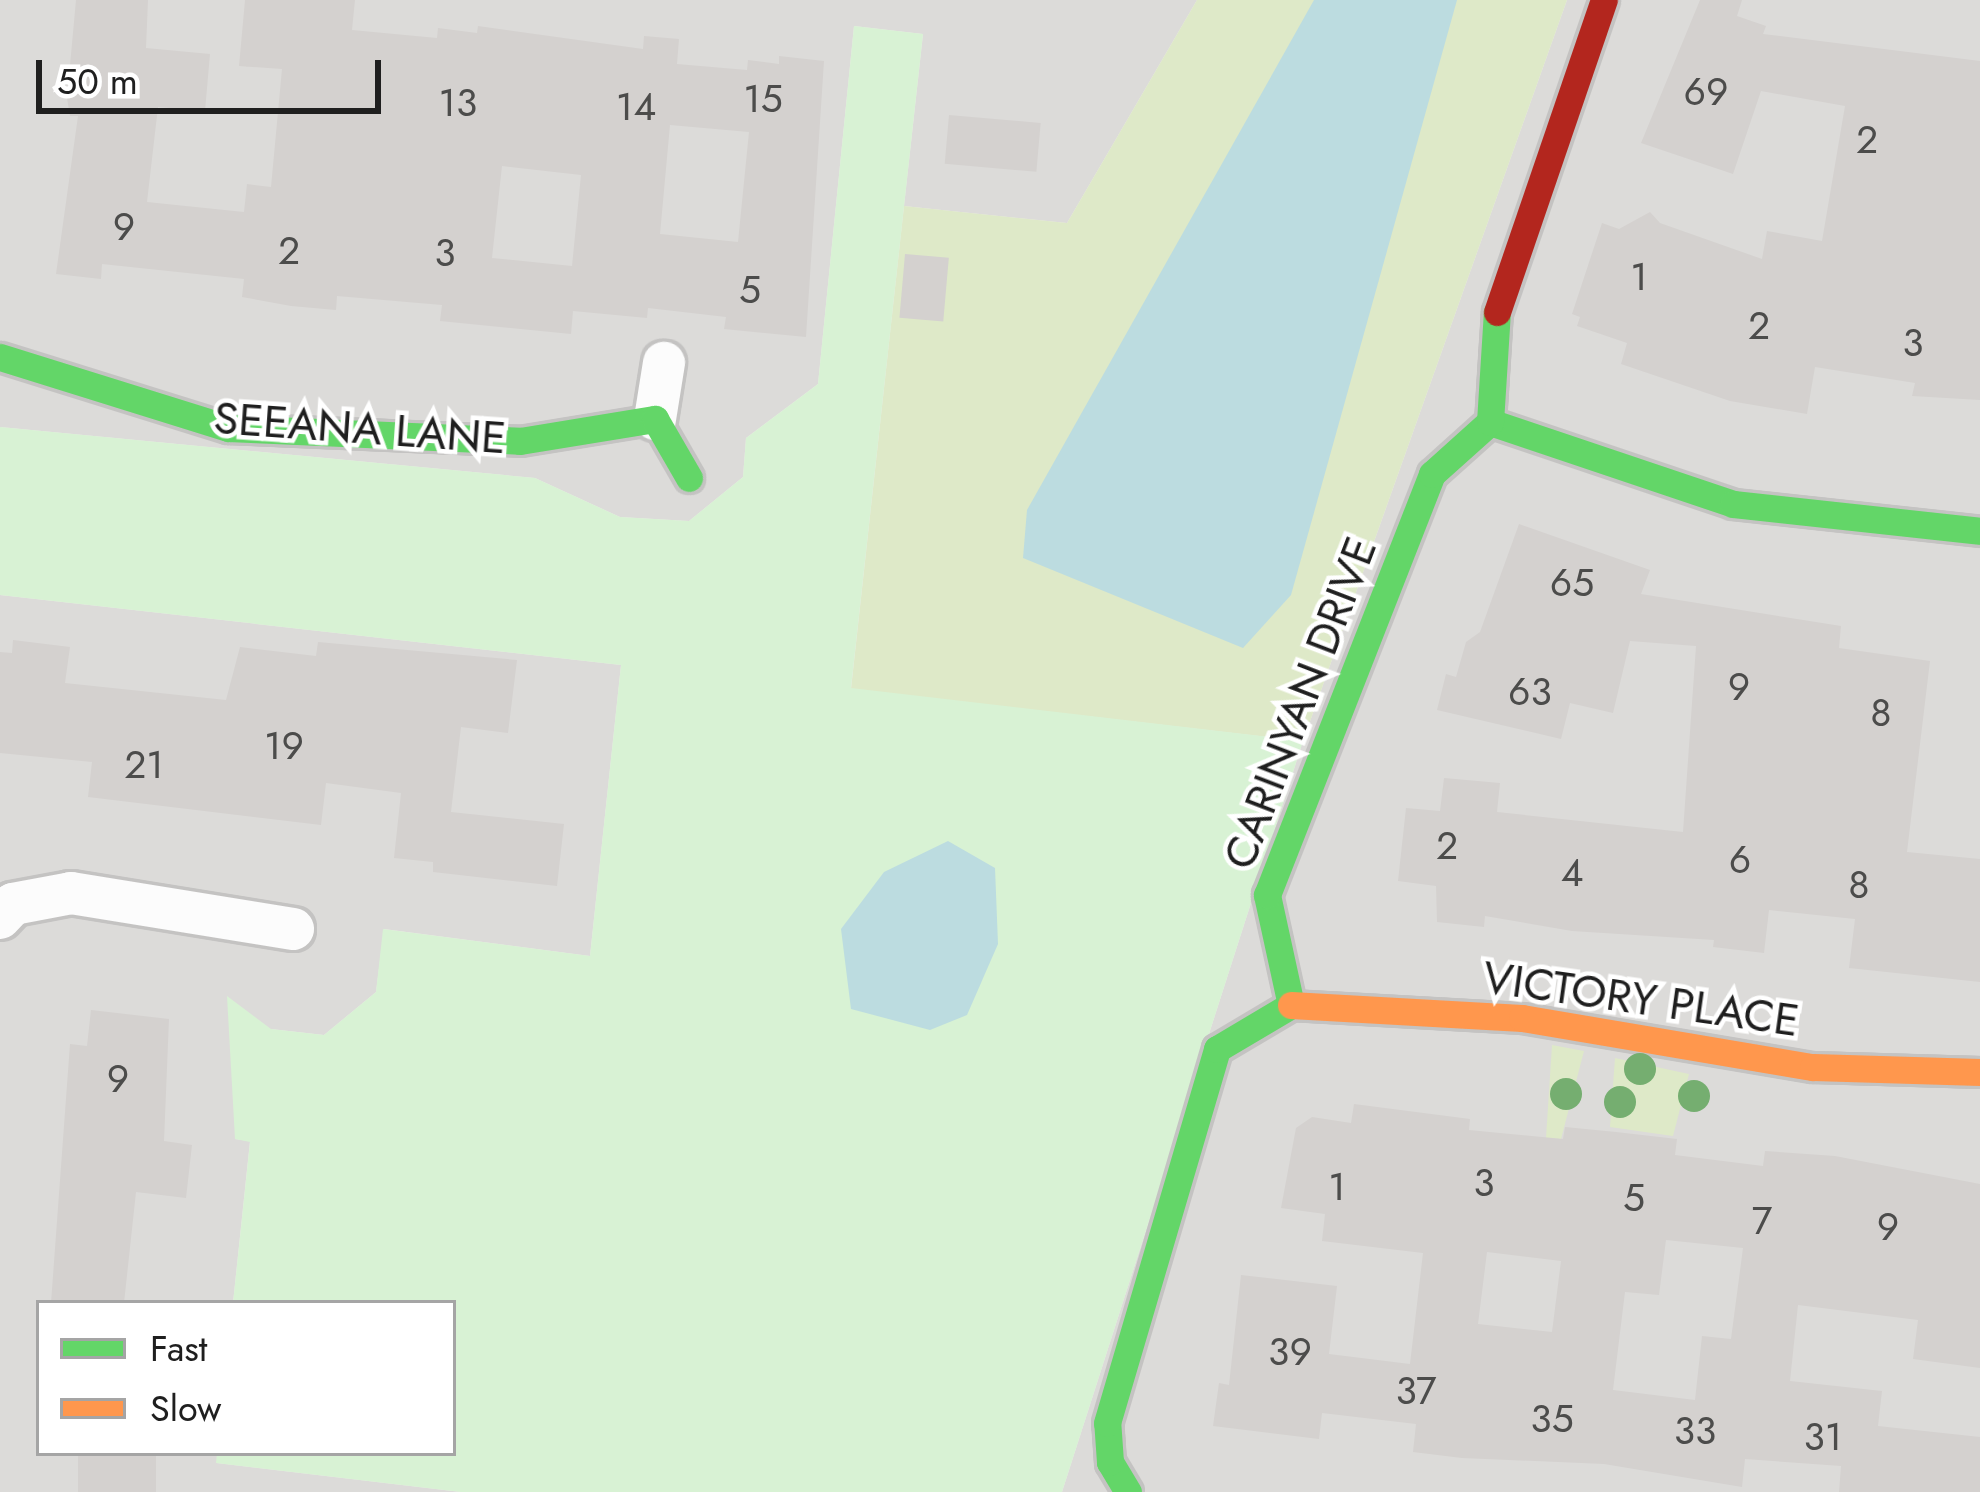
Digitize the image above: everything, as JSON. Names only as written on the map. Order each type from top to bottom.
[{"type":"street","points":[[1604,0],[1498,302],[1490,422],[1733,503],[1980,531]]},
{"type":"street","name":"SEEANA LANE","points":[[0,357],[228,428],[520,441],[656,419]]},
{"type":"street","points":[[664,362],[656,419],[689,478]]},
{"type":"street","name":"CARINYAN DRIVE","points":[[1291,1005],[1267,895],[1432,474],[1490,422]]},
{"type":"street","points":[[0,918],[14,904],[71,893],[293,929]]},
{"type":"street","points":[[1128,1492],[1110,1462],[1107,1423],[1217,1049],[1291,1005]]},
{"type":"street","name":"VICTORY PLACE","points":[[1291,1005],[1522,1018],[1813,1067],[1980,1072]]},
{"type":"shaded area","points":[[0,0],[1197,0],[1067,223],[904,206],[923,34],[854,26],[818,384],[746,438],[743,477],[689,521],[620,517],[535,478],[0,427]]},
{"type":"shaded area","points":[[1567,0],[1980,0],[1980,1492],[1062,1492],[1303,741]]},
{"type":"shaded area","points":[[0,595],[621,665],[590,956],[384,929],[376,992],[324,1035],[271,1029],[235,1139],[250,1141],[233,1300],[36,1300],[36,1456],[217,1456],[217,1463],[461,1492],[0,1492]]},
{"type":"green space","points":[[1197,0],[1567,0],[1303,741],[851,689],[904,206],[1067,223]]},
{"type":"green space","points":[[854,26],[923,34],[851,688],[1303,741],[1062,1492],[461,1492],[216,1463],[217,1456],[456,1456],[456,1300],[233,1300],[250,1142],[235,1139],[227,996],[271,1029],[324,1035],[376,992],[383,929],[590,956],[621,665],[0,595],[0,427],[535,478],[620,517],[689,521],[743,477],[746,438],[818,384]]},
{"type":"green space","points":[[1552,1045],[1584,1051],[1561,1139],[1546,1138]]},
{"type":"green space","points":[[1615,1058],[1689,1074],[1673,1136],[1610,1127]]},
{"type":"water","points":[[1314,0],[1457,0],[1291,595],[1243,648],[1023,558],[1027,510]]},
{"type":"water","points":[[948,841],[995,868],[998,944],[967,1015],[930,1030],[851,1009],[841,929],[884,872]]},
{"type":"building","points":[[76,0],[148,0],[146,48],[210,54],[205,111],[158,107],[147,202],[244,212],[247,184],[271,187],[282,69],[239,66],[245,0],[355,0],[352,30],[437,38],[438,28],[477,33],[478,26],[643,49],[644,36],[679,39],[677,64],[747,70],[748,60],[779,64],[779,56],[824,61],[806,337],[724,329],[726,317],[648,308],[647,318],[573,311],[571,334],[440,321],[442,305],[337,296],[336,310],[291,306],[242,297],[244,279],[102,264],[101,279],[56,274],[78,116],[70,116],[67,98]],"holes":[[[670,125],[749,132],[738,242],[660,234]],[[502,166],[581,175],[572,266],[492,258]]]},
{"type":"building","points":[[1700,0],[1742,0],[1737,16],[1766,26],[1763,34],[1980,61],[1980,400],[1912,396],[1915,383],[1815,367],[1807,414],[1730,401],[1621,364],[1627,343],[1577,326],[1580,317],[1572,314],[1602,223],[1619,229],[1650,212],[1660,223],[1762,259],[1767,231],[1822,241],[1845,106],[1761,91],[1733,174],[1641,143]]},
{"type":"building","points":[[949,115],[1041,123],[1036,172],[945,164]]},
{"type":"building","points":[[905,254],[949,258],[943,322],[899,318]]},
{"type":"building","points":[[1519,524],[1650,570],[1641,594],[1841,626],[1839,648],[1930,661],[1907,852],[1980,859],[1980,982],[1849,968],[1855,919],[1769,910],[1764,953],[1713,947],[1714,940],[1572,931],[1485,916],[1484,927],[1437,922],[1436,886],[1398,881],[1406,808],[1440,811],[1444,778],[1500,783],[1497,812],[1683,832],[1696,646],[1630,641],[1613,713],[1570,703],[1561,739],[1437,710],[1446,674],[1456,677],[1466,642],[1480,632]]},
{"type":"building","points":[[13,640],[70,647],[65,683],[226,700],[240,647],[316,656],[318,642],[517,660],[508,733],[461,727],[451,812],[564,824],[557,886],[433,872],[433,862],[394,858],[401,793],[326,783],[321,825],[88,797],[92,762],[0,753],[0,652],[12,653]]},
{"type":"building","points":[[91,1010],[169,1019],[164,1141],[192,1145],[186,1198],[136,1192],[124,1300],[51,1300],[70,1044],[87,1046]]},
{"type":"building","points":[[1354,1104],[1470,1119],[1469,1130],[1563,1139],[1565,1127],[1616,1132],[1677,1139],[1675,1155],[1763,1166],[1765,1151],[1835,1156],[1980,1184],[1980,1368],[1913,1359],[1918,1320],[1798,1305],[1790,1381],[1882,1391],[1878,1426],[1980,1437],[1980,1492],[1839,1492],[1841,1466],[1745,1459],[1742,1487],[1604,1464],[1462,1458],[1413,1452],[1416,1424],[1322,1413],[1319,1439],[1213,1426],[1219,1383],[1229,1385],[1241,1275],[1337,1286],[1329,1354],[1410,1364],[1423,1253],[1322,1241],[1325,1214],[1281,1208],[1296,1128],[1312,1117],[1351,1123]],"holes":[[[1666,1240],[1743,1248],[1731,1339],[1702,1336],[1695,1400],[1613,1390],[1625,1292],[1659,1295]],[[1487,1252],[1561,1261],[1552,1332],[1478,1324]]]},
{"type":"building","points":[[78,1456],[156,1456],[156,1492],[78,1492]]},
{"type":"traffic: fast","points":[[1128,1492],[1110,1462],[1107,1423],[1217,1049],[1291,1005],[1267,895],[1432,474],[1490,422],[1497,312]]},
{"type":"traffic: fast","points":[[0,357],[228,428],[520,441],[655,419],[689,478]]},
{"type":"traffic: fast","points":[[1490,422],[1733,504],[1980,531]]},
{"type":"traffic: slow","points":[[1291,1005],[1522,1018],[1813,1067],[1980,1072]]},
{"type":"traffic: jam","points":[[1497,312],[1604,0]]}]
